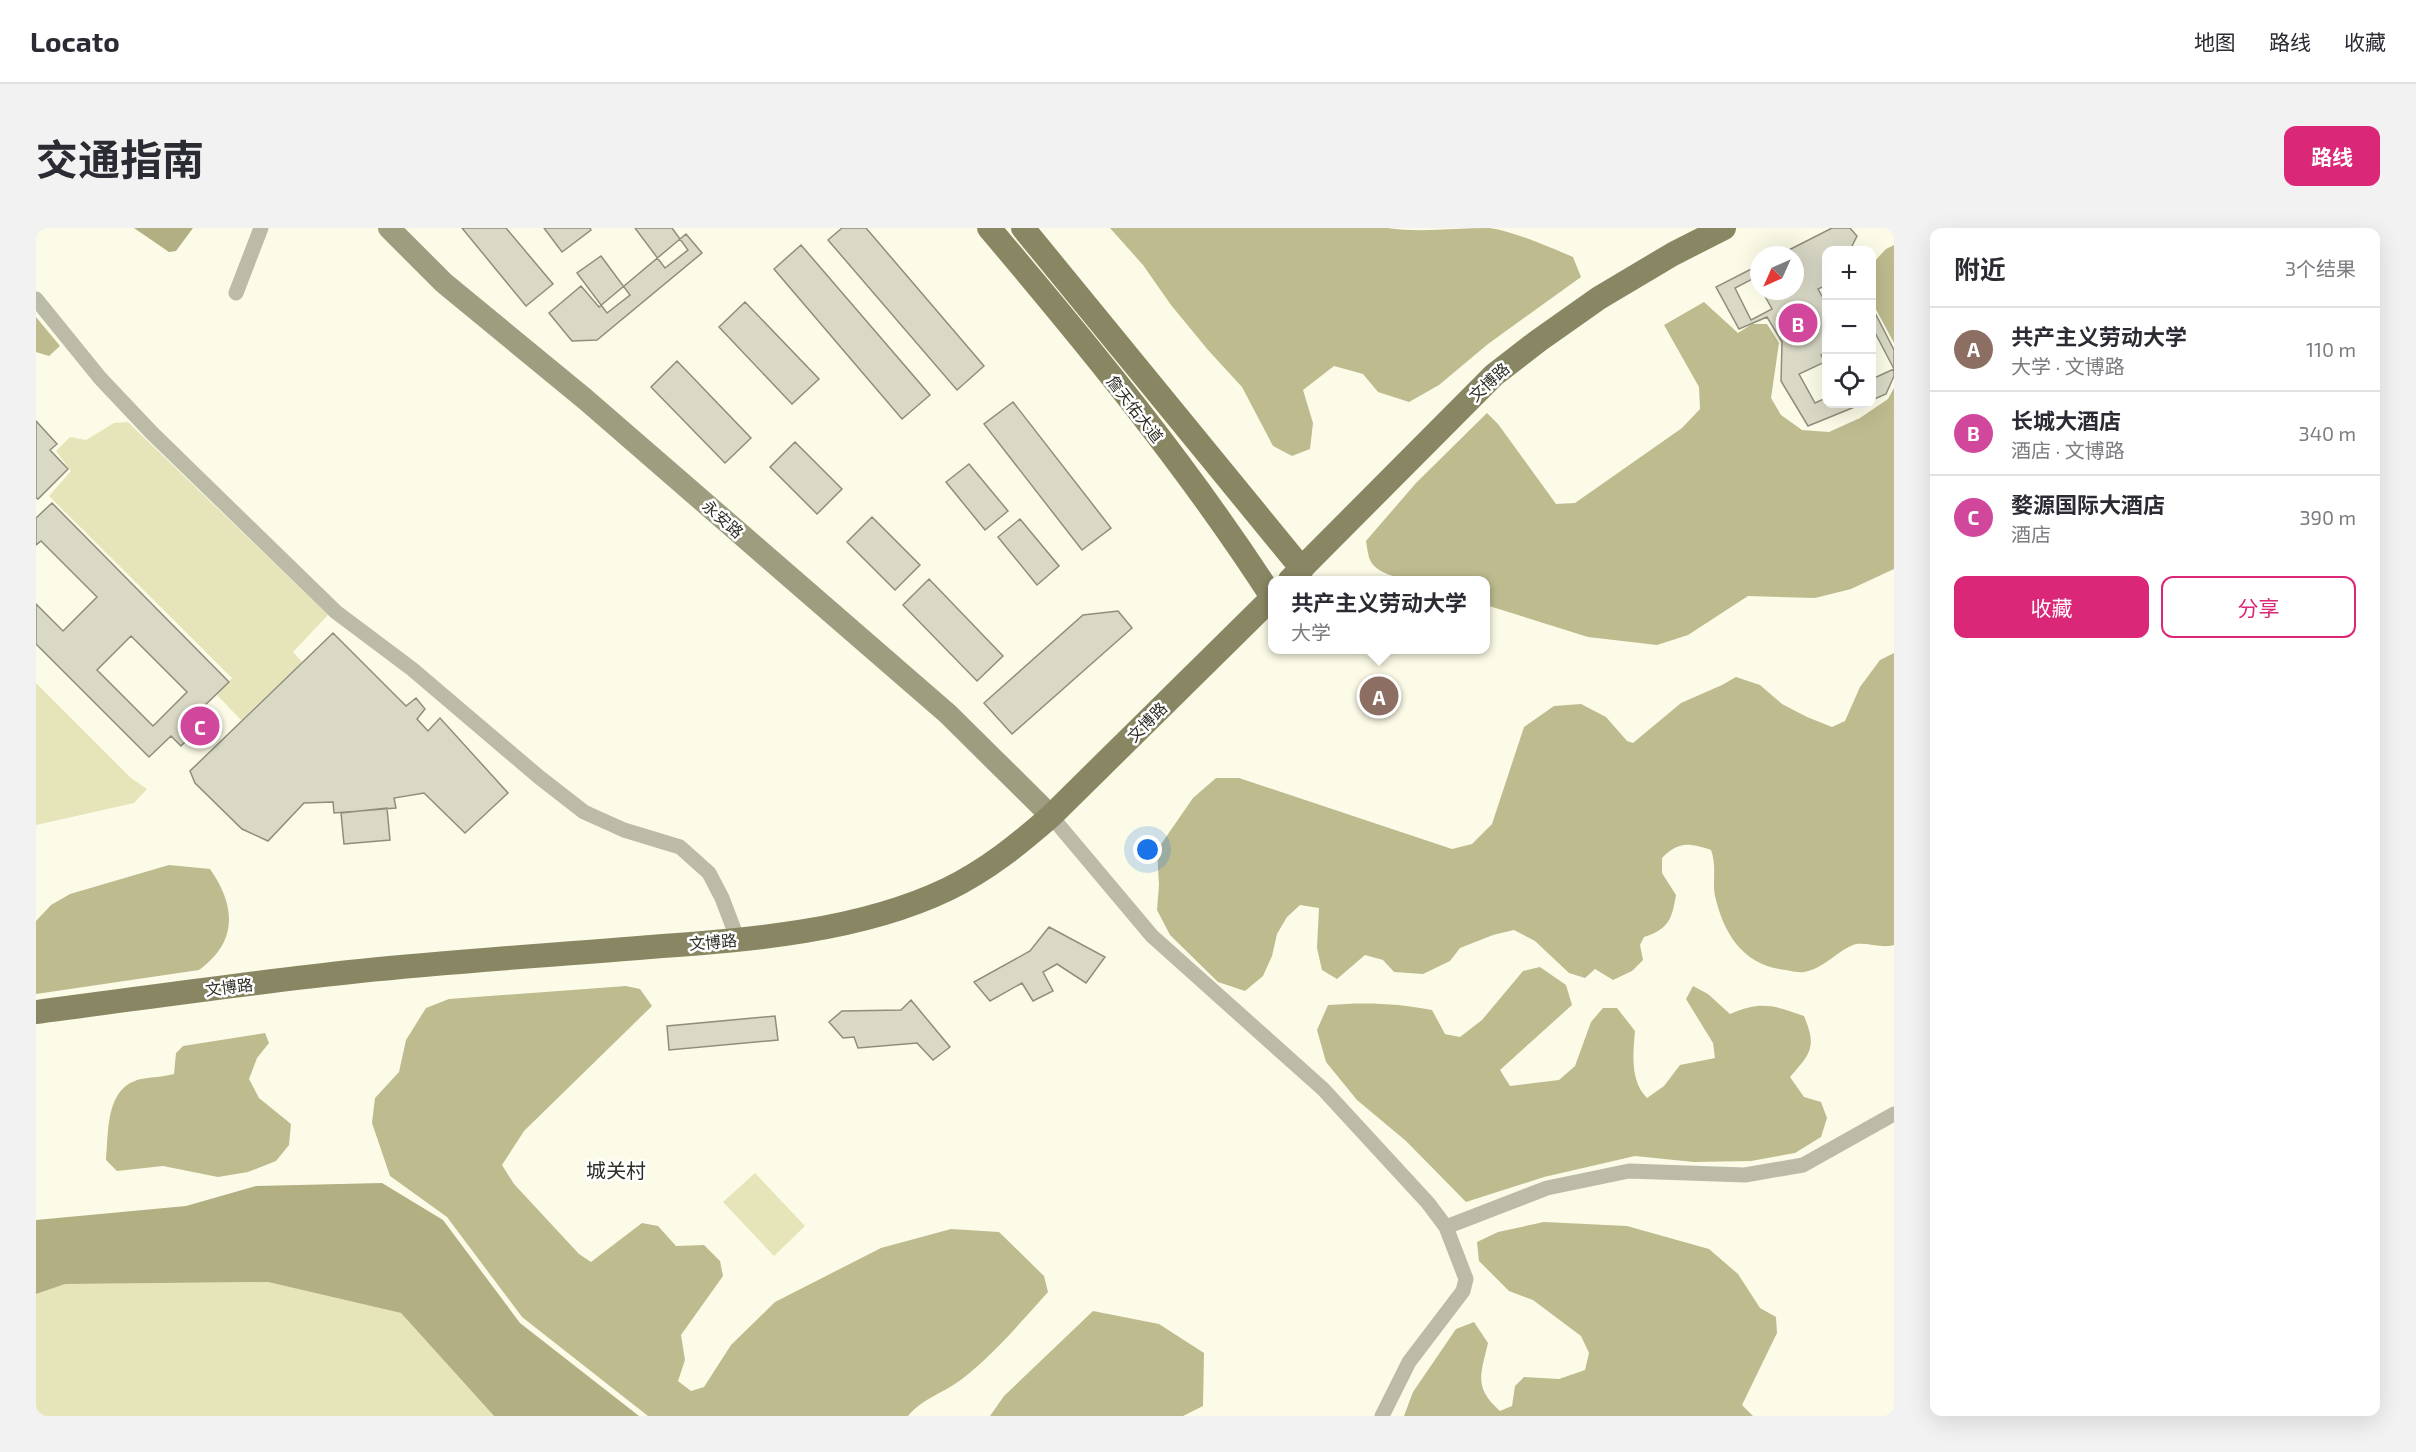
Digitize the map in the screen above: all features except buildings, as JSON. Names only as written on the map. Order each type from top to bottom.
[{"type":"main road","name":"詹天佑大道","points":[[989,228],[1055,306],[1224,523],[1268,591]]},
{"type":"main road","name":"詹天佑大道","points":[[1023,228],[1296,575]]},
{"type":"main road","name":"文博路","points":[[1296,575],[1494,375],[1538,340],[1599,298],[1724,228]]},
{"type":"main road","name":"文博路","points":[[36,1012],[360,971],[738,940],[839,924],[883,912],[946,890],[981,872],[1021,843],[1268,601]]},
{"type":"street","points":[[236,293],[261,228]]},
{"type":"street","name":"永安路","points":[[389,228],[444,283],[585,399],[948,714],[1051,816]]},
{"type":"street","points":[[36,299],[116,396],[336,612],[412,669],[539,777],[584,812],[624,830],[681,847],[709,873],[722,898],[738,940]]},
{"type":"street","points":[[1051,816],[1152,936],[1323,1089],[1428,1203],[1446,1227],[1466,1279],[1462,1291],[1409,1362],[1382,1416]]},
{"type":"street","points":[[1446,1227],[1547,1188],[1629,1171],[1745,1175],[1803,1165],[1894,1114]]},
{"type":"shaded area","points":[[134,228],[193,228],[176,251],[169,252]]},
{"type":"shaded area","points":[[1110,228],[1425,230],[1489,228],[1543,244],[1573,257],[1581,277],[1488,344],[1439,385],[1409,402],[1378,392],[1363,374],[1334,366],[1303,390],[1313,423],[1310,449],[1292,456],[1273,446],[1242,387],[1208,350],[1171,305],[1143,265]]},
{"type":"shaded area","points":[[1894,245],[1894,343],[1876,309],[1876,260],[1886,249]]},
{"type":"shaded area","points":[[1704,302],[1738,333],[1752,324],[1767,324],[1779,343],[1771,398],[1781,415],[1802,430],[1829,432],[1860,418],[1888,399],[1894,388],[1894,569],[1851,589],[1815,598],[1748,596],[1688,635],[1657,645],[1588,637],[1490,606],[1490,576],[1394,576],[1378,569],[1370,560],[1366,541],[1416,483],[1487,413],[1498,424],[1556,504],[1575,503],[1682,428],[1700,409],[1699,387],[1664,325]]},
{"type":"shaded area","points":[[36,317],[60,346],[49,356],[36,352]]},
{"type":"shaded area","points":[[128,422],[328,615],[293,652],[302,662],[241,720],[217,695],[232,678],[49,496],[71,471],[56,451],[70,437],[86,440],[114,423]]},
{"type":"shaded area","points":[[1894,653],[1894,945],[1853,945],[1817,968],[1804,972],[1771,967],[1758,962],[1738,946],[1724,923],[1715,896],[1714,862],[1711,850],[1690,845],[1679,846],[1662,858],[1662,873],[1676,895],[1671,917],[1664,927],[1644,937],[1640,945],[1643,960],[1632,971],[1613,980],[1595,969],[1585,978],[1569,973],[1535,941],[1514,930],[1493,935],[1460,948],[1450,961],[1423,974],[1394,972],[1383,960],[1365,955],[1337,979],[1322,970],[1317,948],[1319,908],[1300,905],[1287,917],[1277,934],[1272,956],[1263,976],[1245,991],[1218,982],[1170,935],[1157,910],[1159,885],[1157,850],[1193,798],[1216,778],[1239,778],[1452,849],[1472,844],[1492,824],[1524,727],[1554,706],[1581,704],[1606,717],[1627,741],[1633,743],[1681,703],[1736,677],[1760,685],[1782,704],[1832,727],[1845,721],[1860,687],[1880,660]]},
{"type":"shaded area","points":[[36,683],[131,778],[147,789],[134,803],[36,825]]},
{"type":"shaded area","points":[[169,865],[210,869],[225,896],[229,923],[221,948],[212,959],[199,970],[36,994],[36,921],[51,905],[70,894]]},
{"type":"shaded area","points":[[1540,967],[1566,985],[1572,1005],[1500,1070],[1510,1086],[1559,1080],[1575,1066],[1591,1022],[1603,1008],[1617,1008],[1635,1031],[1633,1058],[1635,1075],[1647,1098],[1664,1086],[1680,1065],[1715,1058],[1713,1043],[1686,999],[1693,986],[1708,994],[1730,1014],[1750,1007],[1767,1006],[1804,1016],[1810,1035],[1810,1049],[1803,1062],[1790,1077],[1804,1097],[1821,1102],[1827,1118],[1821,1137],[1795,1153],[1751,1161],[1694,1162],[1635,1156],[1544,1177],[1466,1202],[1406,1141],[1357,1100],[1326,1062],[1317,1030],[1328,1005],[1380,1004],[1432,1010],[1445,1034],[1460,1037],[1482,1020],[1523,971]]},
{"type":"shaded area","points":[[626,986],[640,989],[652,1006],[524,1131],[502,1165],[514,1184],[579,1254],[591,1262],[642,1223],[658,1226],[676,1246],[704,1245],[720,1261],[723,1276],[681,1335],[685,1360],[678,1381],[691,1391],[704,1387],[731,1345],[775,1302],[881,1248],[951,1229],[999,1232],[1044,1276],[1048,1292],[974,1369],[955,1384],[927,1400],[908,1416],[648,1416],[522,1317],[447,1217],[390,1176],[372,1123],[375,1098],[399,1072],[406,1040],[426,1008],[449,999]]},
{"type":"shaded area","points":[[265,1033],[269,1043],[257,1058],[249,1079],[259,1098],[291,1124],[289,1145],[276,1161],[248,1172],[218,1177],[163,1166],[117,1171],[106,1160],[111,1112],[115,1100],[129,1084],[141,1079],[174,1074],[176,1053],[183,1046]]},
{"type":"shaded area","points":[[755,1173],[805,1226],[774,1256],[723,1202]]},
{"type":"shaded area","points":[[382,1183],[443,1220],[520,1323],[639,1416],[494,1416],[401,1313],[268,1282],[65,1284],[36,1294],[36,1220],[186,1206],[256,1186]]},
{"type":"shaded area","points":[[1544,1222],[1627,1226],[1709,1249],[1738,1274],[1760,1308],[1776,1317],[1777,1333],[1742,1405],[1753,1416],[1404,1416],[1413,1392],[1456,1329],[1474,1322],[1488,1343],[1482,1372],[1482,1387],[1500,1411],[1512,1406],[1515,1386],[1524,1377],[1559,1379],[1585,1370],[1589,1353],[1581,1336],[1533,1300],[1509,1291],[1479,1261],[1477,1242],[1498,1232]]},
{"type":"shaded area","points":[[268,1282],[401,1313],[494,1416],[36,1416],[36,1294],[64,1284]]},
{"type":"shaded area","points":[[1093,1311],[1159,1324],[1204,1353],[1203,1406],[1183,1416],[990,1416],[1004,1396]]},
{"type":"place","name":"长城大酒店","points":[[1798,323]]},
{"type":"place","name":"共产主义劳动大学","points":[[1379,696]]},
{"type":"place","name":"婺源国际大酒店","points":[[200,726]]},
{"type":"district","name":"城关村","points":[[616,1171]]}]
